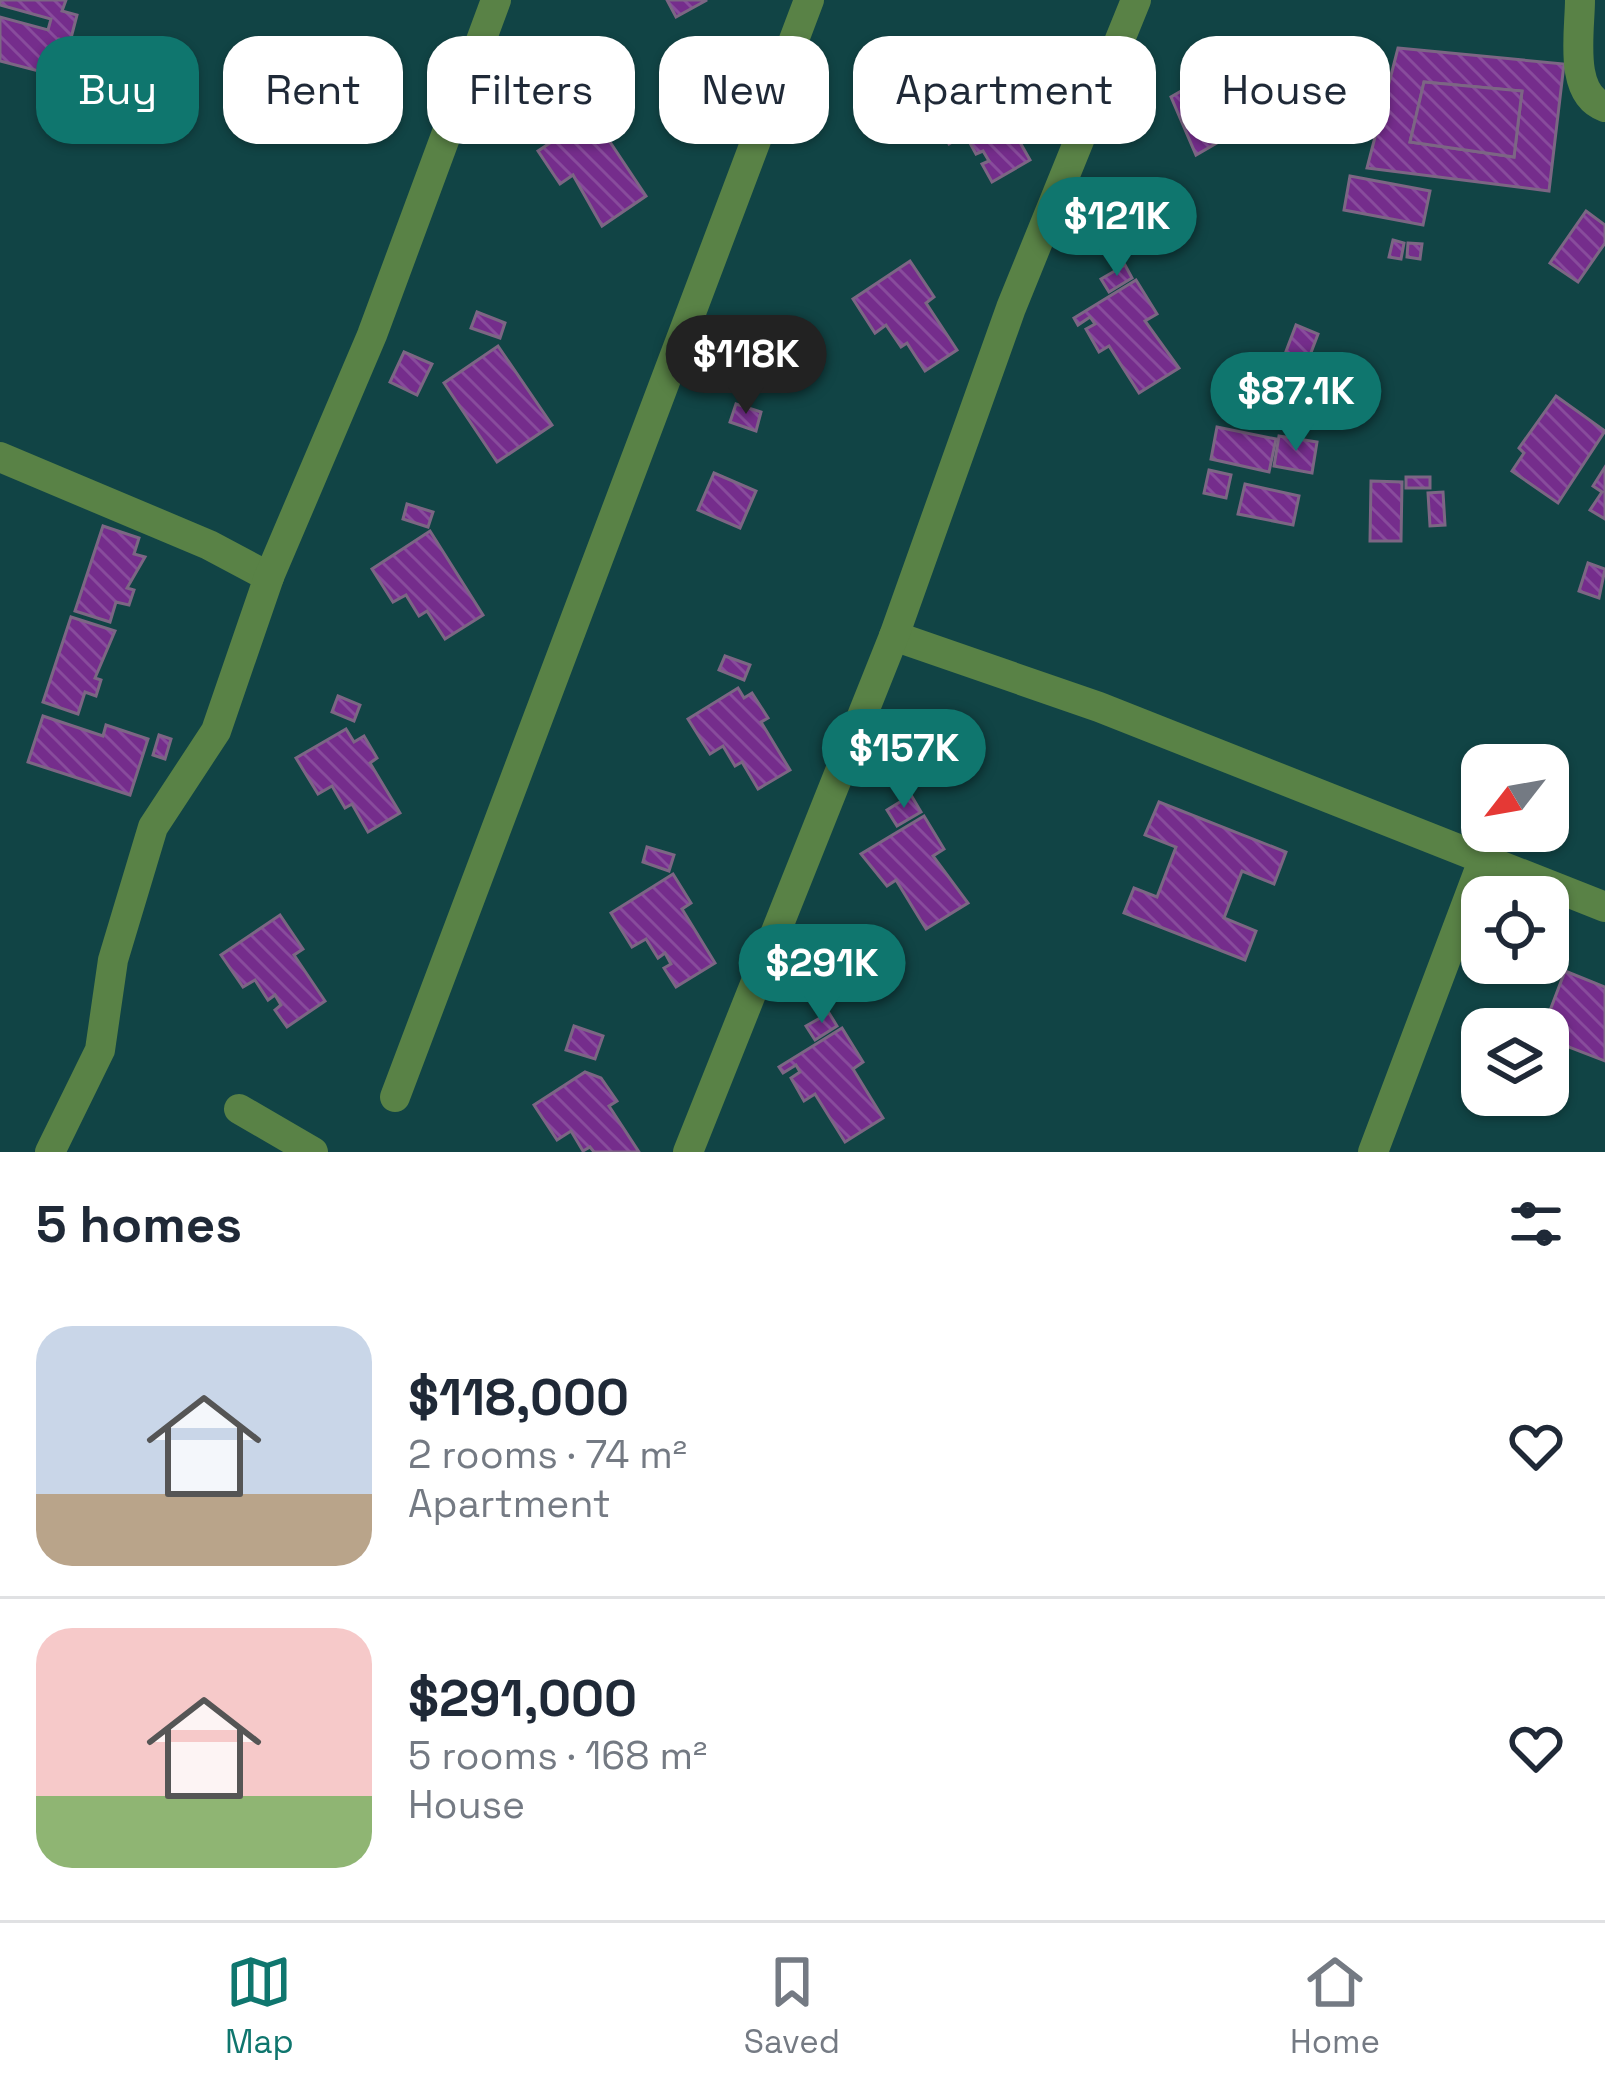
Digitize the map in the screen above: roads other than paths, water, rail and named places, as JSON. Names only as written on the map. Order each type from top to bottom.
[{"type":"street","points":[[50,1152],[100,1050],[112,960],[153,827],[216,731],[269,577],[372,335],[496,0]]},
{"type":"street","points":[[395,1097],[809,0]]},
{"type":"street","points":[[688,1152],[895,636],[1011,308],[1136,0]]},
{"type":"street","points":[[1580,0],[1580,82],[1596,104],[1605,107]]},
{"type":"street","points":[[0,457],[209,545],[269,577]]},
{"type":"street","points":[[895,636],[1099,707],[1605,907]]},
{"type":"street","points":[[1373,1152],[1482,862]]},
{"type":"street","points":[[239,1109],[313,1152]]}]
